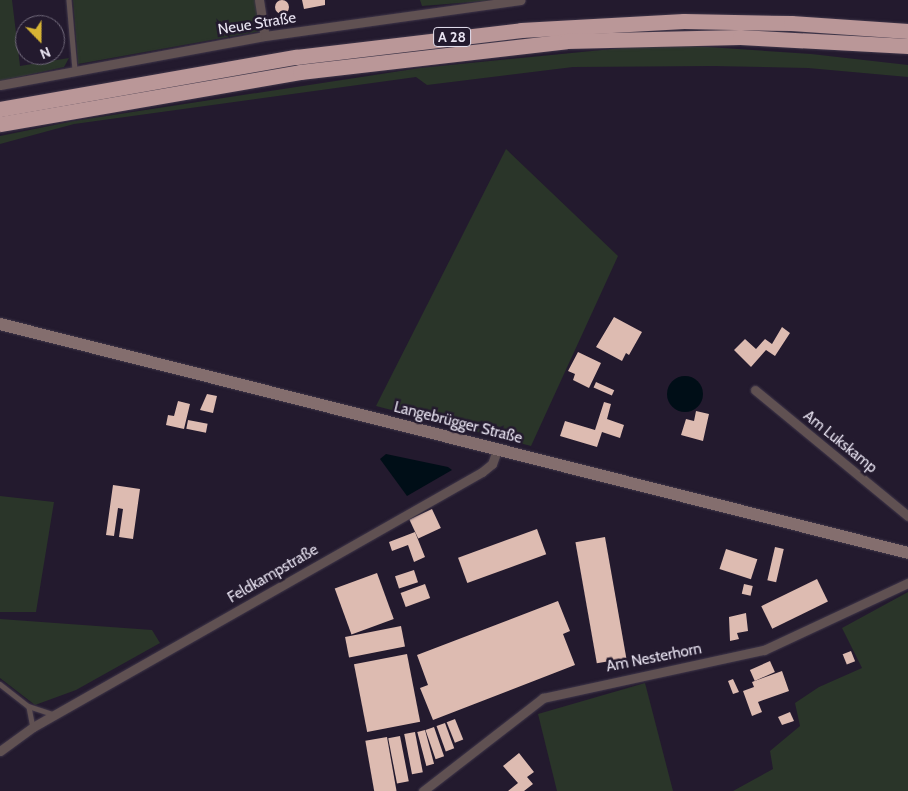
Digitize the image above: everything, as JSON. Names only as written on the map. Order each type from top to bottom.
[{"type":"highway","name":"A 28","points":[[0,109],[296,57],[521,30],[684,22],[790,22],[908,31]]},
{"type":"highway","name":"A 28","points":[[0,124],[300,72],[557,42],[740,37],[908,46]]},
{"type":"street","points":[[259,0],[265,36]]},
{"type":"street","name":"Neue Straße","points":[[0,85],[265,36],[520,0]]},
{"type":"street","name":"Langebrügger Straße","points":[[0,324],[908,553]]},
{"type":"street","name":"Am Lukskamp","points":[[755,390],[908,516]]},
{"type":"street","name":"Feldkampstraße","points":[[0,751],[33,727],[482,472],[492,464],[497,450]]},
{"type":"street","name":"Am Nesterhorn","points":[[423,791],[543,698],[764,650],[908,583]]},
{"type":"lane","points":[[69,0],[75,70]]},
{"type":"lane","points":[[0,684],[28,706],[54,715]]},
{"type":"lane","points":[[28,706],[33,727]]},
{"type":"green space","points":[[0,0],[12,0],[15,25],[15,65],[65,65],[65,59],[69,58],[64,67],[0,81]]},
{"type":"green space","points":[[73,0],[256,0],[261,31],[78,64]]},
{"type":"green space","points":[[420,0],[497,0],[422,6]]},
{"type":"green space","points":[[663,44],[811,54],[908,65],[908,77],[808,68],[713,66],[573,67],[427,85],[416,77],[74,124],[0,144],[0,136],[74,121],[420,68]]},
{"type":"green space","points":[[506,149],[618,256],[531,446],[376,406]]},
{"type":"green space","points":[[0,496],[54,502],[36,612],[0,612]]},
{"type":"green space","points":[[908,592],[908,791],[733,791],[773,769],[770,751],[800,726],[795,703],[819,687],[862,668],[842,628]]},
{"type":"green space","points":[[0,619],[152,630],[160,643],[76,690],[35,705],[0,678]]},
{"type":"green space","points":[[645,683],[673,791],[557,791],[538,714]]},
{"type":"shaded area","points":[[685,376],[692,377],[698,381],[702,387],[702,401],[698,407],[692,411],[685,412],[678,411],[672,407],[668,401],[667,394],[668,387],[672,381],[678,377]]},
{"type":"shaded area","points":[[386,454],[448,467],[452,470],[407,496],[380,459]]},
{"type":"building","points":[[279,0],[285,0],[289,7],[285,14],[279,14],[275,10],[275,4]]},
{"type":"building","points":[[302,0],[325,0],[325,5],[304,9]]},
{"type":"building","points":[[614,317],[642,332],[629,355],[626,353],[622,361],[596,347]]},
{"type":"building","points":[[782,327],[790,333],[775,356],[766,350],[751,367],[734,350],[745,339],[756,349],[765,339],[772,344]]},
{"type":"building","points":[[578,352],[601,363],[589,388],[573,380],[575,374],[568,371]]},
{"type":"building","points":[[596,382],[614,390],[612,396],[594,387]]},
{"type":"building","points":[[207,394],[217,396],[213,413],[200,410]]},
{"type":"building","points":[[178,401],[190,404],[184,429],[166,425],[168,415],[174,416]]},
{"type":"building","points":[[604,402],[611,404],[607,419],[624,425],[620,438],[602,432],[597,447],[560,436],[565,421],[595,430]]},
{"type":"building","points":[[696,411],[709,414],[703,441],[681,435],[686,419],[694,421]]},
{"type":"building","points":[[188,420],[208,424],[206,433],[186,429]]},
{"type":"building","points":[[113,485],[140,489],[133,539],[119,537],[123,509],[118,508],[114,536],[106,535]]},
{"type":"building","points":[[432,509],[441,528],[418,539],[409,520]]},
{"type":"building","points":[[537,529],[546,554],[467,583],[458,558]]},
{"type":"building","points":[[415,532],[425,557],[414,562],[408,545],[392,551],[389,542]]},
{"type":"building","points":[[605,537],[626,658],[597,663],[575,542]]},
{"type":"building","points":[[775,547],[784,549],[776,582],[767,580]]},
{"type":"building","points":[[726,549],[757,559],[751,579],[720,569]]},
{"type":"building","points":[[414,570],[418,582],[399,589],[395,576]]},
{"type":"building","points":[[377,573],[394,619],[351,634],[335,588]]},
{"type":"building","points":[[817,579],[828,601],[772,629],[761,606]]},
{"type":"building","points":[[425,584],[430,598],[406,607],[401,593]]},
{"type":"building","points":[[744,584],[753,586],[751,596],[742,594]]},
{"type":"building","points":[[558,601],[570,631],[563,634],[575,665],[433,720],[420,688],[428,685],[417,655]]},
{"type":"building","points":[[746,613],[748,631],[737,633],[739,639],[730,641],[729,617]]},
{"type":"building","points":[[401,626],[405,647],[349,657],[345,637]]},
{"type":"building","points":[[851,651],[855,661],[847,665],[843,654]]},
{"type":"building","points":[[407,654],[420,722],[367,732],[354,664]]},
{"type":"building","points":[[770,661],[775,672],[755,681],[750,670]]},
{"type":"building","points":[[782,671],[789,691],[758,702],[762,712],[752,716],[743,691],[754,687],[752,682]]},
{"type":"building","points":[[733,679],[739,692],[733,694],[728,681]]},
{"type":"building","points":[[790,712],[794,721],[782,725],[778,717]]},
{"type":"building","points":[[455,719],[463,739],[455,743],[447,722]]},
{"type":"building","points":[[445,723],[454,748],[446,751],[437,726]]},
{"type":"building","points":[[434,727],[444,756],[436,759],[425,730]]},
{"type":"building","points":[[425,730],[434,764],[426,766],[417,732]]},
{"type":"building","points":[[415,732],[423,772],[412,774],[404,734]]},
{"type":"building","points":[[400,736],[409,781],[397,783],[388,738]]},
{"type":"building","points":[[387,737],[397,791],[374,791],[365,741]]},
{"type":"building","points":[[519,753],[534,772],[527,777],[533,784],[524,791],[508,791],[518,783],[503,766]]}]
